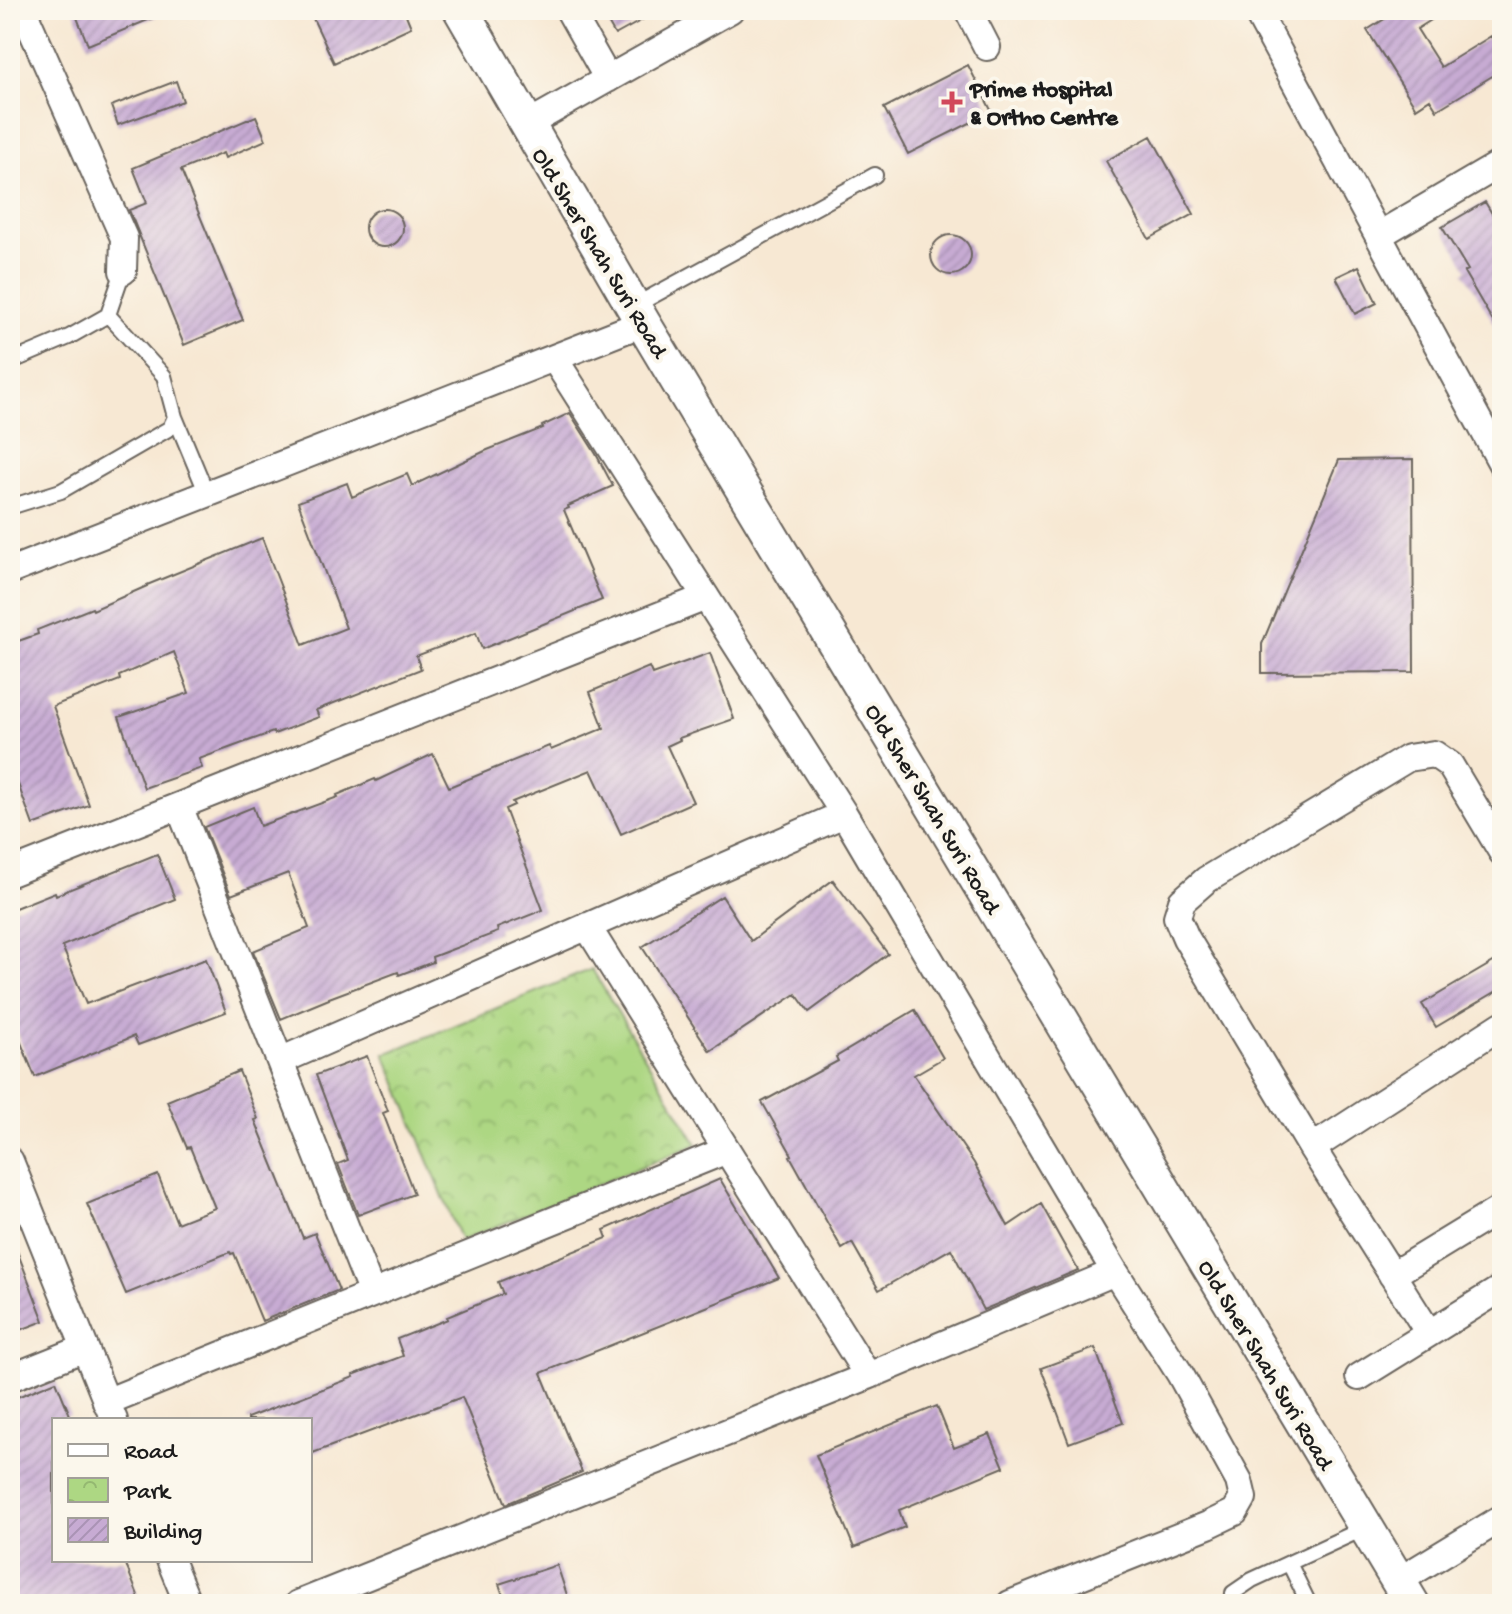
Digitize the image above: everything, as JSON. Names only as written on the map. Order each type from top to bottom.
[{"type":"street","points":[[23,10],[124,238],[123,271]]},
{"type":"street","name":"Old Sher Shah Suri Road","points":[[461,10],[638,315],[1405,1593]]},
{"type":"street","points":[[569,10],[608,79]]},
{"type":"street","points":[[526,125],[730,10]]},
{"type":"street","points":[[968,10],[987,47]]},
{"type":"street","points":[[1256,10],[1502,464]]},
{"type":"street","points":[[1379,235],[1502,163]]},
{"type":"street","points":[[10,571],[554,358],[638,315]]},
{"type":"street","points":[[554,358],[844,814],[1115,1272],[1180,1374],[1239,1481],[1243,1498],[1235,1512],[1010,1604]]},
{"type":"street","points":[[10,873],[706,597]]},
{"type":"street","points":[[1429,1333],[1312,1148],[1186,938],[1177,917],[1182,901],[1206,880],[1408,758],[1434,754],[1450,765],[1499,839]]},
{"type":"street","points":[[179,806],[372,1294]]},
{"type":"street","points":[[280,1061],[844,814]]},
{"type":"street","points":[[587,926],[868,1376]]},
{"type":"street","points":[[1312,1148],[1502,1025]]},
{"type":"street","points":[[10,1161],[110,1411],[372,1294],[727,1150]]},
{"type":"street","points":[[1392,1275],[1502,1208]]},
{"type":"street","points":[[298,1604],[868,1376],[1115,1272]]},
{"type":"street","points":[[1359,1377],[1502,1288]]},
{"type":"street","points":[[10,1378],[85,1348]]},
{"type":"street","points":[[1405,1593],[1502,1518]]},
{"type":"street","points":[[171,1562],[188,1604]]},
{"type":"lane","points":[[638,315],[875,175]]},
{"type":"lane","points":[[10,362],[69,337],[108,315],[123,271]]},
{"type":"lane","points":[[108,315],[164,376],[175,417],[207,494]]},
{"type":"lane","points":[[10,507],[61,491],[170,428],[175,417]]},
{"type":"lane","points":[[1232,1604],[1233,1593],[1252,1580],[1365,1528]]},
{"type":"lane","points":[[1289,1563],[1309,1604]]},
{"type":"green space","points":[[592,969],[697,1144],[461,1241],[385,1054]]},
{"type":"building","points":[[74,10],[172,10],[88,45]]},
{"type":"building","points":[[309,10],[404,10],[411,27],[334,63]]},
{"type":"building","points":[[601,10],[660,10],[615,35]]},
{"type":"building","points":[[1399,10],[1447,10],[1417,29],[1441,67],[1491,36],[1502,53],[1502,70],[1437,110],[1430,99],[1416,108],[1367,30]]},
{"type":"building","points":[[968,65],[992,112],[908,154],[884,108]]},
{"type":"building","points":[[176,81],[183,101],[118,125],[111,106]]},
{"type":"building","points":[[256,116],[266,140],[225,158],[223,153],[181,170],[243,320],[184,345],[129,210],[147,203],[133,168]]},
{"type":"building","points":[[1151,136],[1194,214],[1149,239],[1106,161]]},
{"type":"building","points":[[1485,202],[1502,230],[1502,337],[1442,227]]},
{"type":"building","points":[[384,209],[398,214],[403,228],[398,242],[384,247],[370,242],[365,228],[370,214]]},
{"type":"building","points":[[951,235],[965,241],[971,255],[965,269],[951,275],[937,269],[931,255],[937,241]]},
{"type":"building","points":[[1359,266],[1377,303],[1355,314],[1336,277]]},
{"type":"building","points":[[570,413],[613,486],[564,510],[602,600],[482,649],[476,633],[416,656],[421,669],[316,710],[319,717],[199,759],[202,768],[144,788],[119,717],[189,693],[174,652],[119,676],[120,680],[53,706],[89,805],[33,825],[10,762],[10,644],[38,634],[37,630],[93,610],[262,538],[303,645],[346,628],[298,502],[347,483],[352,497],[407,474],[412,486]]},
{"type":"building","points":[[1413,459],[1414,672],[1262,673],[1262,644],[1339,460]]},
{"type":"building","points":[[710,653],[734,719],[679,738],[667,746],[693,802],[621,834],[591,770],[512,802],[514,805],[505,809],[543,910],[497,928],[498,932],[432,957],[433,962],[399,975],[398,972],[281,1019],[253,951],[309,928],[288,873],[231,895],[204,827],[253,807],[260,826],[338,797],[433,754],[449,787],[549,746],[551,750],[604,728],[590,692],[649,667],[652,674]]},
{"type":"building","points":[[157,854],[175,899],[62,946],[86,1004],[206,959],[226,1012],[138,1045],[134,1036],[35,1077],[15,1028],[10,1030],[10,910]]},
{"type":"building","points":[[833,880],[888,954],[809,1012],[796,994],[710,1051],[642,947],[722,896],[751,941]]},
{"type":"building","points":[[1502,957],[1502,988],[1436,1027],[1422,1004]]},
{"type":"building","points":[[915,1010],[943,1058],[914,1075],[974,1163],[1008,1226],[1041,1204],[1078,1270],[983,1310],[951,1249],[879,1290],[852,1243],[842,1249],[762,1102],[838,1061],[836,1057]]},
{"type":"building","points":[[367,1056],[388,1111],[383,1113],[414,1194],[358,1215],[338,1164],[348,1160],[316,1075]]},
{"type":"building","points":[[239,1071],[258,1119],[255,1120],[303,1238],[315,1233],[339,1290],[262,1321],[234,1253],[230,1252],[126,1294],[87,1204],[158,1175],[177,1223],[215,1208],[167,1101]]},
{"type":"building","points":[[720,1179],[779,1278],[541,1373],[582,1472],[506,1504],[462,1397],[312,1453],[312,1418],[247,1418],[403,1356],[397,1339],[503,1294],[498,1282],[607,1238],[604,1230]]},
{"type":"building","points":[[10,1238],[44,1321],[10,1334]]},
{"type":"building","points":[[1095,1348],[1123,1423],[1069,1443],[1041,1368]]},
{"type":"building","points":[[56,1381],[70,1415],[52,1418],[52,1562],[125,1562],[139,1598],[124,1604],[10,1604],[10,1400]]},
{"type":"building","points":[[937,1406],[954,1448],[990,1434],[1004,1467],[899,1510],[905,1527],[854,1548],[816,1455]]},
{"type":"building","points":[[557,1565],[570,1604],[506,1604],[499,1584]]},
{"type":"place","name":"Prime Hospital & Ortho Centre","points":[[952,102]]}]
